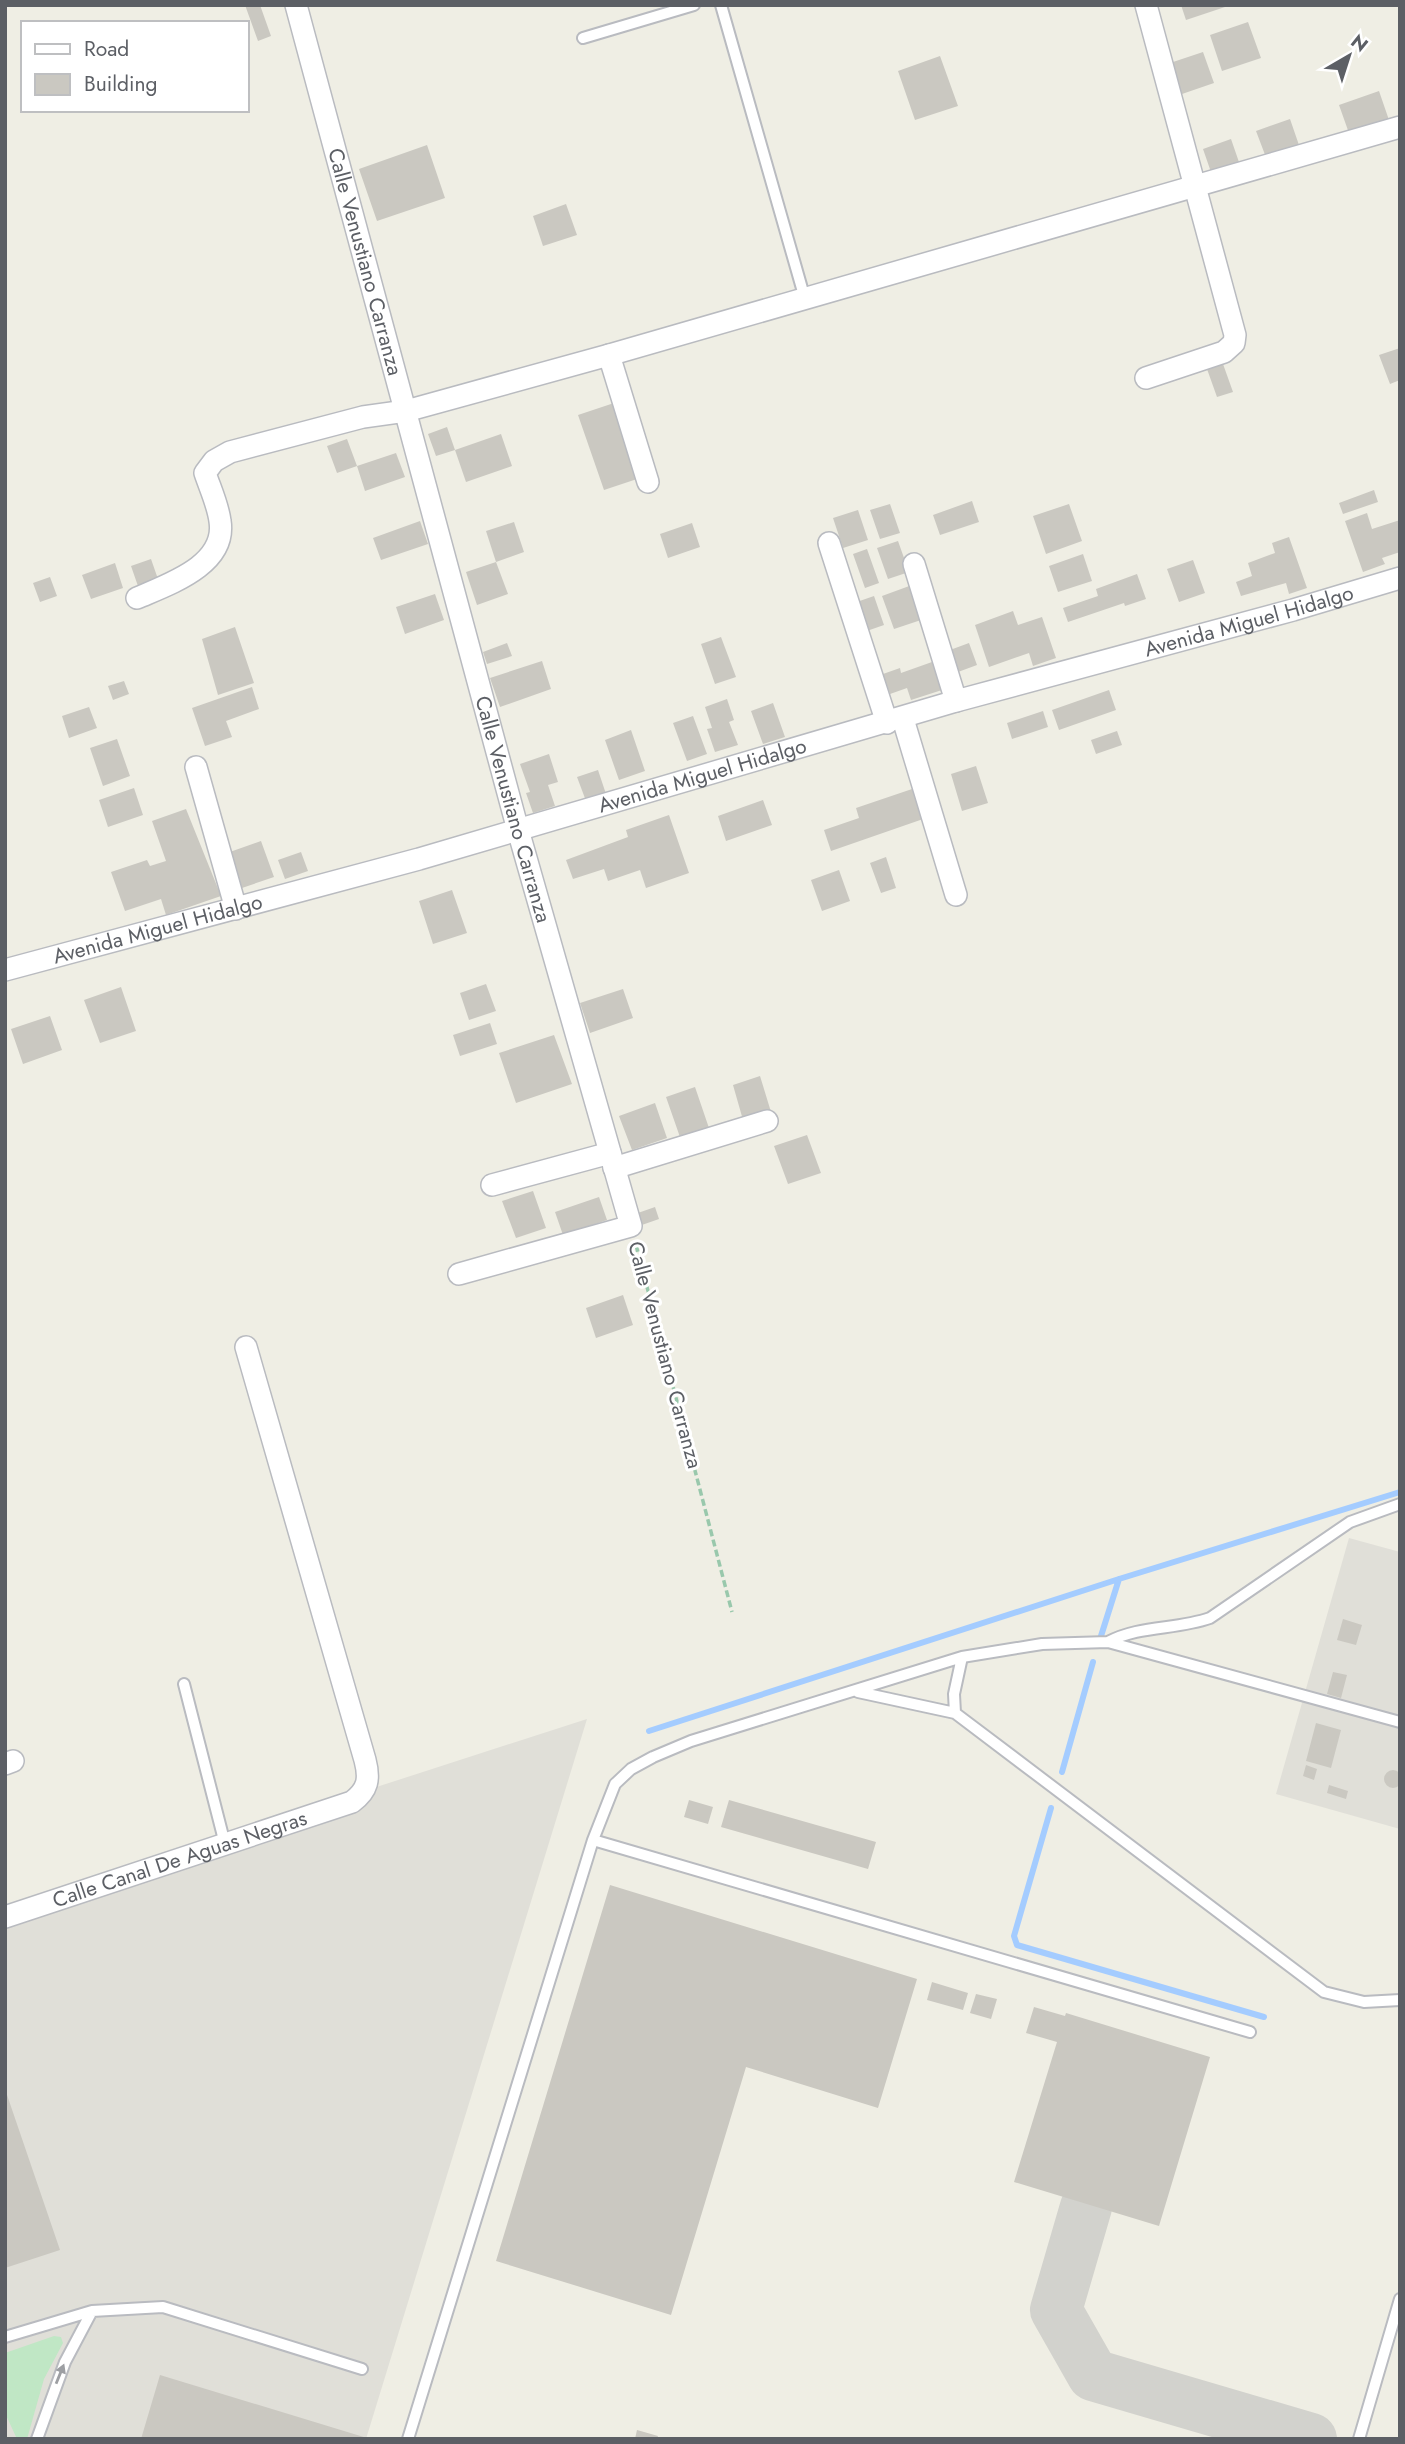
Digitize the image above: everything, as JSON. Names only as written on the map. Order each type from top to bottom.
[{"type":"street","name":"Calle Venustiano Carranza","points":[[296,5],[518,830],[631,1226]]},
{"type":"street","points":[[1146,5],[1235,335],[1234,343],[1224,352],[1146,378]]},
{"type":"street","points":[[137,598],[179,580],[212,556],[220,534],[220,521],[205,473],[214,461],[230,452],[363,417],[406,411],[609,355],[1400,127]]},
{"type":"street","points":[[609,355],[648,482]]},
{"type":"street","points":[[829,543],[956,895]]},
{"type":"street","points":[[914,564],[956,701]]},
{"type":"street","name":"Avenida Miguel Hidalgo","points":[[5,970],[518,830],[956,701],[1293,610],[1400,578]]},
{"type":"street","points":[[196,767],[236,909]]},
{"type":"street","points":[[492,1185],[612,1160],[768,1121]]},
{"type":"street","points":[[459,1274],[631,1226]]},
{"type":"street","name":"Calle Canal De Aguas Negras","points":[[5,1917],[352,1802],[366,1788],[369,1776],[246,1347]]},
{"type":"lane","points":[[583,38],[694,5]]},
{"type":"lane","points":[[721,5],[805,299]]},
{"type":"lane","points":[[1108,1643],[1142,1630],[1189,1625],[1210,1618],[1350,1522],[1400,1504]]},
{"type":"lane","points":[[408,2439],[593,1840],[615,1784],[631,1769],[691,1741],[857,1692],[962,1657],[1042,1644],[1108,1643],[1400,1722]]},
{"type":"lane","points":[[955,1713],[954,1694],[962,1657]]},
{"type":"lane","points":[[184,1684],[225,1844]]},
{"type":"lane","points":[[857,1692],[955,1713],[1324,1992],[1364,2001],[1400,2000]]},
{"type":"lane","points":[[593,1840],[1250,2032]]},
{"type":"lane","points":[[1359,2439],[1400,2299]]},
{"type":"lane","points":[[5,2337],[92,2311],[163,2307],[362,2370]]},
{"type":"lane","points":[[37,2439],[65,2362],[92,2311]]},
{"type":"path","name":"Calle Venustiano Carranza","points":[[631,1226],[732,1612]]},
{"type":"shaded area","points":[[1349,1538],[1400,1552],[1400,1829],[1276,1794]]},
{"type":"shaded area","points":[[587,1719],[366,2439],[5,2439],[5,1907]]},
{"type":"green space","points":[[54,2336],[61,2337],[63,2343],[44,2379],[27,2439],[17,2439],[5,2413],[5,2353]]},
{"type":"building","points":[[245,5],[260,5],[271,36],[258,41]]},
{"type":"building","points":[[1181,5],[1228,5],[1228,6],[1186,20]]},
{"type":"building","points":[[1248,22],[1261,58],[1222,71],[1210,35]]},
{"type":"building","points":[[1203,52],[1214,83],[1182,94],[1170,63]]},
{"type":"building","points":[[940,56],[958,106],[915,120],[898,71]]},
{"type":"building","points":[[1379,91],[1390,123],[1350,136],[1339,105]]},
{"type":"building","points":[[1290,119],[1300,148],[1267,160],[1256,131]]},
{"type":"building","points":[[1231,139],[1240,165],[1212,175],[1203,149]]},
{"type":"building","points":[[427,145],[445,198],[377,221],[359,169]]},
{"type":"building","points":[[566,204],[577,235],[543,246],[533,216]]},
{"type":"building","points":[[1400,348],[1400,380],[1390,384],[1379,355]]},
{"type":"building","points":[[1223,364],[1233,392],[1217,397],[1207,369]]},
{"type":"building","points":[[617,402],[643,477],[604,490],[578,415]]},
{"type":"building","points":[[447,427],[455,450],[436,456],[428,434]]},
{"type":"building","points":[[501,434],[512,466],[466,482],[455,450]]},
{"type":"building","points":[[347,439],[357,466],[337,473],[327,446]]},
{"type":"building","points":[[396,453],[405,477],[365,491],[357,466]]},
{"type":"building","points":[[1374,490],[1378,502],[1343,514],[1339,503]]},
{"type":"building","points":[[972,501],[979,522],[940,535],[933,515]]},
{"type":"building","points":[[890,504],[900,533],[880,539],[870,510]]},
{"type":"building","points":[[1069,504],[1082,541],[1046,554],[1033,516]]},
{"type":"building","points":[[858,510],[868,540],[843,548],[833,518]]},
{"type":"building","points":[[1367,513],[1372,529],[1400,520],[1400,552],[1382,558],[1385,564],[1363,572],[1345,521]]},
{"type":"building","points":[[420,521],[428,544],[381,560],[373,538]]},
{"type":"building","points":[[514,522],[524,552],[496,562],[486,531]]},
{"type":"building","points":[[692,523],[700,547],[668,558],[660,534]]},
{"type":"building","points":[[1289,537],[1307,588],[1289,594],[1286,583],[1241,596],[1236,582],[1252,576],[1248,563],[1275,553],[1272,543]]},
{"type":"building","points":[[898,541],[909,572],[888,579],[877,548]]},
{"type":"building","points":[[867,549],[879,583],[865,588],[853,554]]},
{"type":"building","points":[[1083,554],[1092,581],[1058,592],[1049,566]]},
{"type":"building","points":[[151,559],[159,582],[139,589],[131,566]]},
{"type":"building","points":[[1193,560],[1205,593],[1179,602],[1167,569]]},
{"type":"building","points":[[496,562],[508,594],[477,605],[466,572]]},
{"type":"building","points":[[115,563],[123,588],[91,599],[82,575]]},
{"type":"building","points":[[1137,574],[1146,599],[1125,606],[1124,603],[1068,622],[1063,608],[1098,596],[1096,589]]},
{"type":"building","points":[[50,577],[57,596],[40,602],[33,583]]},
{"type":"building","points":[[912,585],[924,619],[894,629],[882,596]]},
{"type":"building","points":[[435,594],[444,620],[405,634],[396,607]]},
{"type":"building","points":[[874,596],[884,625],[861,633],[851,604]]},
{"type":"building","points":[[1013,611],[1018,625],[1042,617],[1056,658],[1033,666],[1029,653],[989,667],[975,625]]},
{"type":"building","points":[[235,627],[254,683],[218,695],[202,639]]},
{"type":"building","points":[[721,637],[736,677],[715,684],[701,644]]},
{"type":"building","points":[[507,643],[512,656],[487,664],[483,652]]},
{"type":"building","points":[[969,643],[977,665],[958,672],[950,650]]},
{"type":"building","points":[[542,661],[551,689],[500,707],[490,678]]},
{"type":"building","points":[[932,662],[942,690],[911,700],[907,688],[890,694],[883,674],[900,668],[901,673]]},
{"type":"building","points":[[124,681],[129,694],[113,700],[108,686]]},
{"type":"building","points":[[252,687],[259,709],[226,721],[232,737],[205,746],[192,708]]},
{"type":"building","points":[[1109,690],[1116,710],[1059,730],[1052,710]]},
{"type":"building","points":[[727,699],[734,720],[729,722],[738,745],[715,752],[707,729],[712,728],[705,707]]},
{"type":"building","points":[[773,703],[785,737],[763,744],[751,711]]},
{"type":"building","points":[[89,707],[97,728],[69,738],[62,716]]},
{"type":"building","points":[[1043,711],[1048,727],[1012,739],[1007,723]]},
{"type":"building","points":[[693,716],[707,754],[687,761],[673,723]]},
{"type":"building","points":[[631,730],[645,771],[619,780],[605,740]]},
{"type":"building","points":[[1117,731],[1122,745],[1096,754],[1091,740]]},
{"type":"building","points":[[117,739],[130,776],[103,786],[90,748]]},
{"type":"building","points":[[549,754],[558,782],[548,785],[555,806],[533,813],[526,793],[530,792],[520,764]]},
{"type":"building","points":[[976,766],[988,803],[962,811],[951,774]]},
{"type":"building","points":[[598,770],[606,794],[586,801],[577,777]]},
{"type":"building","points":[[134,788],[143,815],[108,827],[99,800]]},
{"type":"building","points":[[915,788],[926,818],[831,851],[824,830],[859,818],[856,808]]},
{"type":"building","points":[[763,800],[772,825],[726,841],[718,816]]},
{"type":"building","points":[[186,809],[221,896],[166,915],[161,899],[125,911],[111,872],[147,860],[150,866],[166,861],[152,821]]},
{"type":"building","points":[[669,815],[689,873],[646,888],[640,870],[608,881],[604,869],[573,879],[566,860],[628,837],[626,830]]},
{"type":"building","points":[[261,841],[274,877],[239,889],[227,853]]},
{"type":"building","points":[[301,852],[308,871],[285,879],[278,860]]},
{"type":"building","points":[[886,857],[896,888],[881,893],[870,863]]},
{"type":"building","points":[[839,870],[850,901],[822,911],[811,880]]},
{"type":"building","points":[[452,890],[467,933],[433,944],[419,901]]},
{"type":"building","points":[[486,984],[496,1011],[469,1020],[460,993]]},
{"type":"building","points":[[121,987],[136,1031],[100,1043],[84,1000]]},
{"type":"building","points":[[623,989],[633,1018],[590,1033],[580,1003]]},
{"type":"building","points":[[50,1016],[62,1050],[23,1064],[11,1029]]},
{"type":"building","points":[[490,1023],[497,1044],[460,1056],[453,1035]]},
{"type":"building","points":[[554,1035],[572,1084],[516,1103],[499,1053]]},
{"type":"building","points":[[760,1076],[771,1112],[743,1120],[733,1085]]},
{"type":"building","points":[[695,1087],[710,1131],[681,1140],[666,1097]]},
{"type":"building","points":[[655,1103],[667,1138],[632,1150],[619,1116]]},
{"type":"building","points":[[807,1135],[821,1173],[788,1184],[774,1146]]},
{"type":"building","points":[[533,1191],[546,1228],[516,1238],[502,1201]]},
{"type":"building","points":[[599,1197],[607,1220],[563,1235],[555,1212]]},
{"type":"building","points":[[655,1207],[659,1219],[639,1226],[635,1214]]},
{"type":"building","points":[[623,1295],[633,1325],[596,1338],[586,1308]]},
{"type":"building","points":[[1343,1619],[1362,1625],[1356,1645],[1337,1640]]},
{"type":"building","points":[[1333,1672],[1347,1675],[1341,1698],[1327,1694]]},
{"type":"building","points":[[1316,1723],[1341,1730],[1331,1768],[1306,1761]]},
{"type":"building","points":[[1306,1765],[1317,1769],[1314,1780],[1303,1776]]},
{"type":"building","points":[[1393,1770],[1401,1775],[1402,1779],[1397,1787],[1393,1788],[1385,1783],[1384,1779],[1389,1771]]},
{"type":"building","points":[[1329,1785],[1348,1791],[1346,1799],[1327,1793]]},
{"type":"building","points":[[689,1800],[713,1807],[708,1824],[684,1817]]},
{"type":"building","points":[[729,1800],[876,1842],[868,1869],[721,1827]]},
{"type":"building","points":[[610,1885],[917,1979],[878,2108],[746,2067],[671,2315],[496,2261]]},
{"type":"building","points":[[932,1982],[968,1993],[963,2010],[927,2000]]},
{"type":"building","points":[[976,1994],[997,1999],[991,2019],[970,2013]]},
{"type":"building","points":[[1034,2007],[1065,2016],[1066,2013],[1210,2057],[1159,2226],[1014,2182],[1057,2042],[1026,2033]]},
{"type":"building","points":[[5,2089],[60,2250],[5,2268]]},
{"type":"building","points":[[160,2375],[367,2438],[367,2439],[141,2439]]},
{"type":"building","points":[[637,2430],[658,2436],[657,2439],[635,2439]]},
{"type":"waterway","points":[[649,1731],[1119,1579],[1400,1492]]},
{"type":"waterway","points":[[1101,1636],[1119,1579]]},
{"type":"waterway","points":[[1062,1772],[1093,1662]]},
{"type":"waterway","points":[[1051,1808],[1014,1936],[1017,1945],[1264,2017]]},
{"type":"taxiway","points":[[1086,2207],[1056,2310],[1093,2375],[1311,2439]]}]
